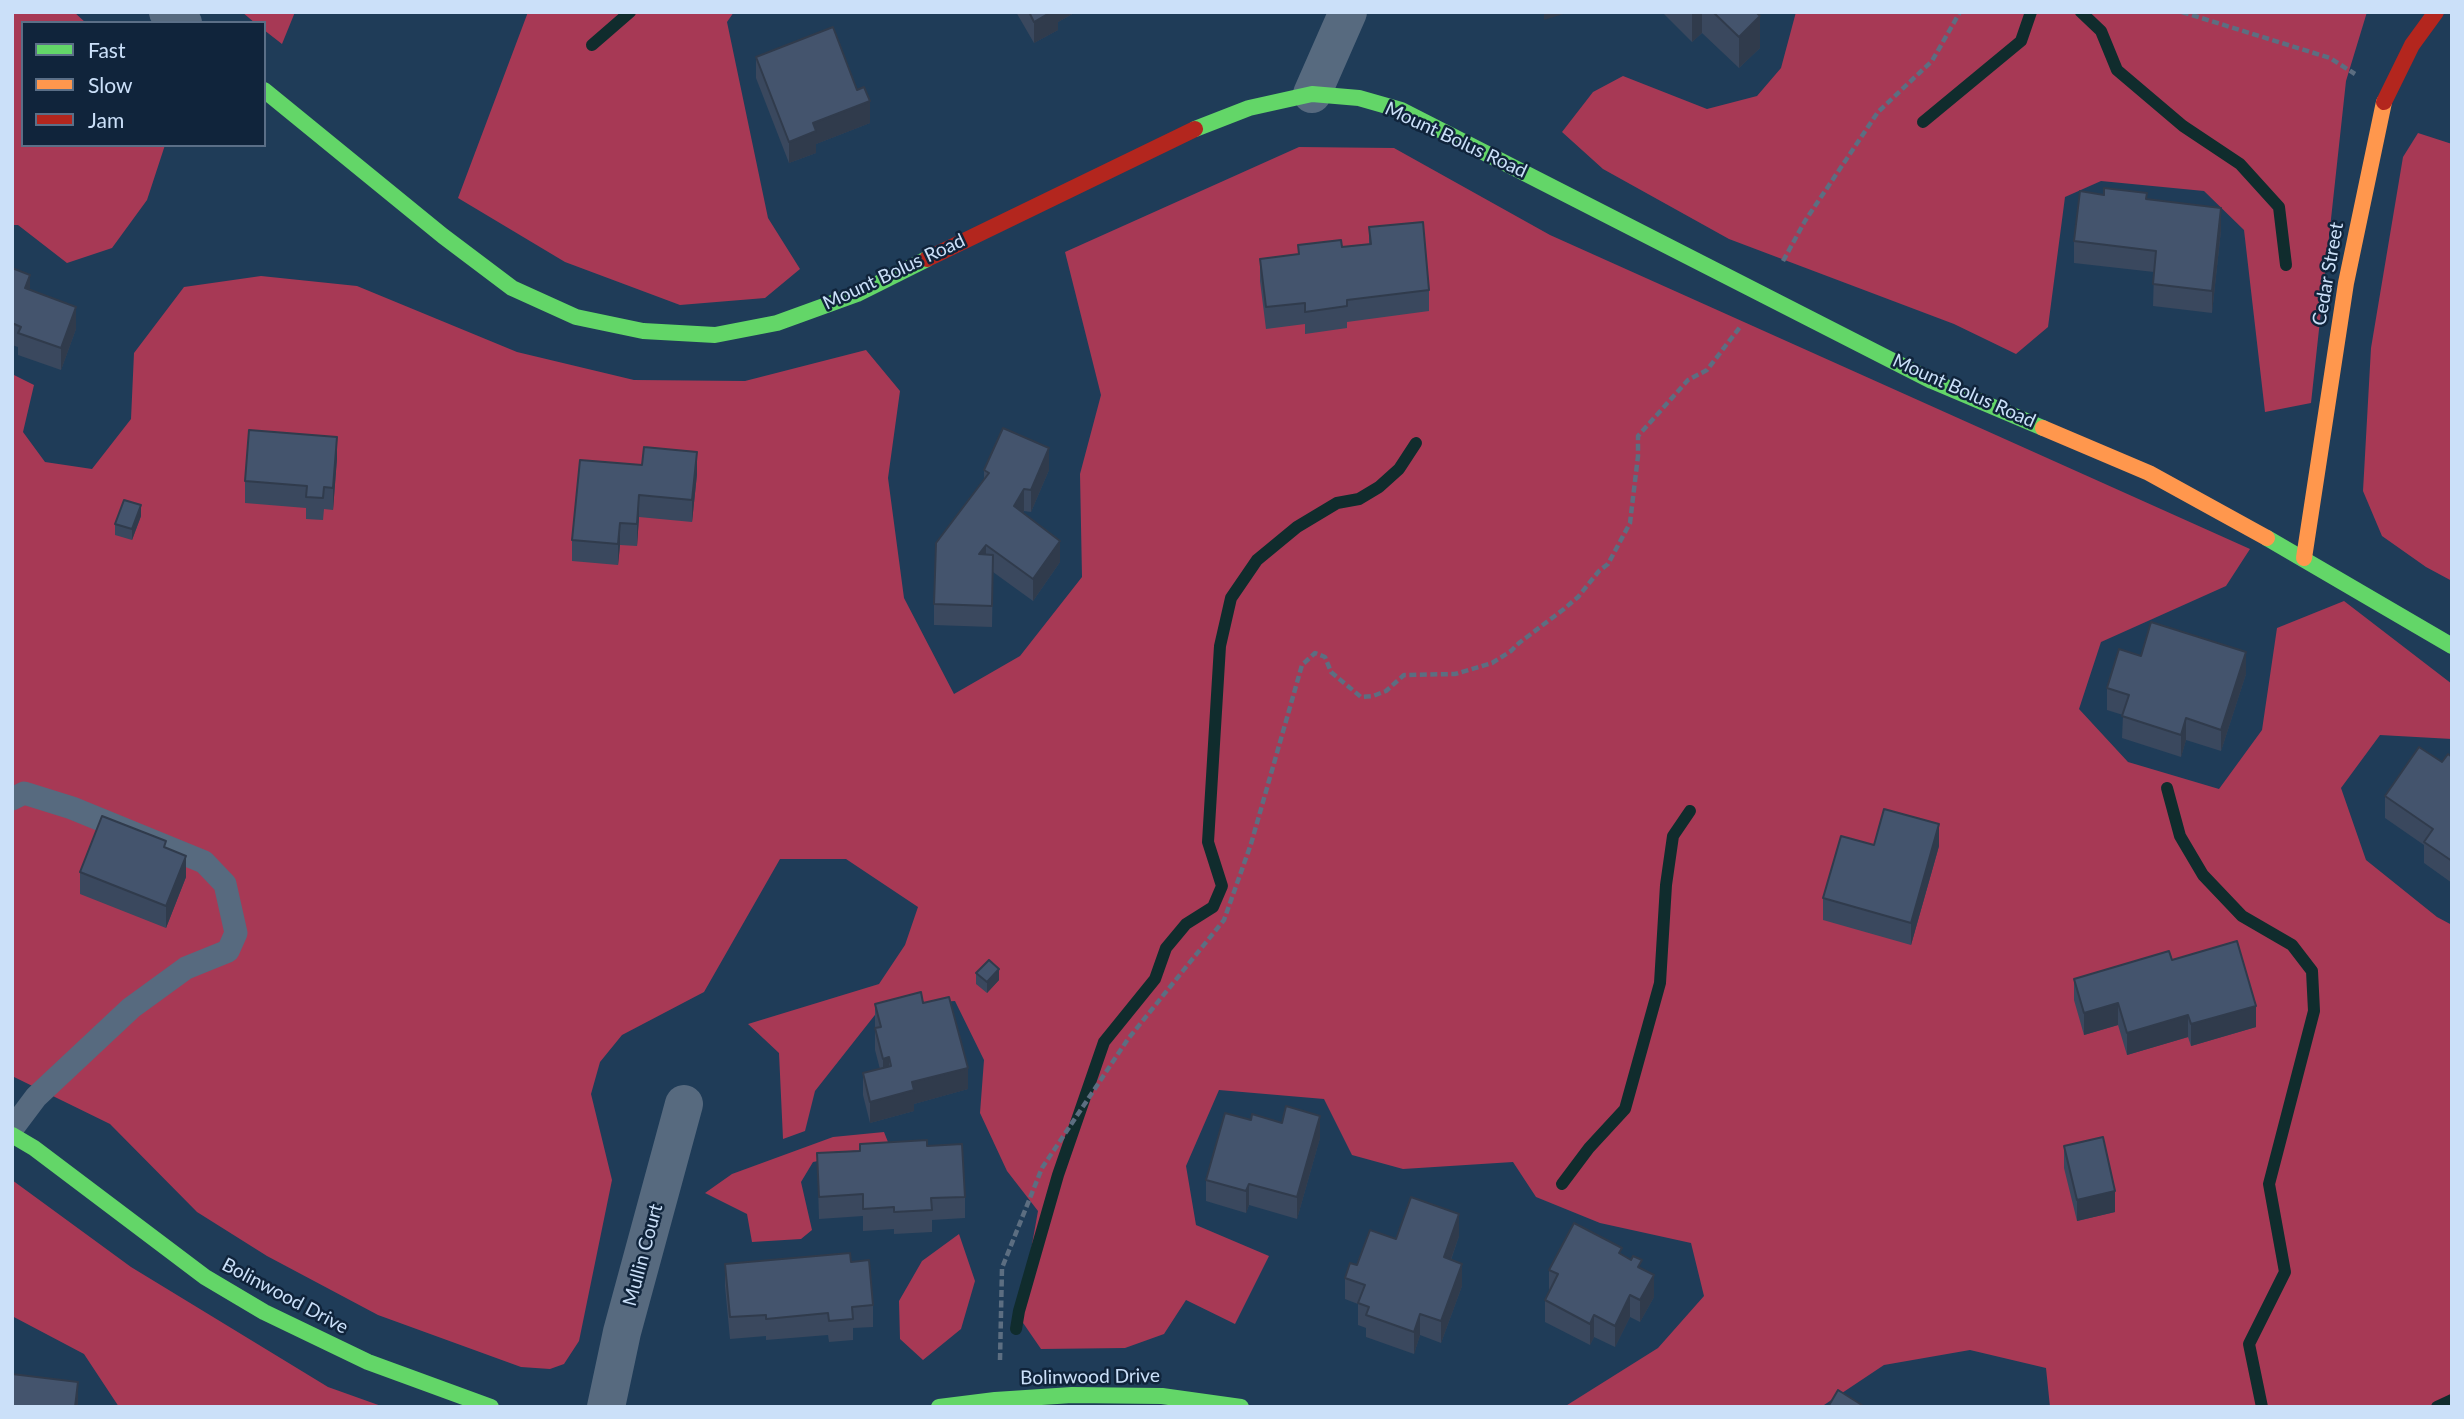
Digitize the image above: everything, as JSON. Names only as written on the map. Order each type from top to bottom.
[{"type":"street","points":[[1312,94],[1348,12]]},
{"type":"street","name":"Cedar Street","points":[[2304,558],[2346,283],[2386,96],[2412,45],[2436,12]]},
{"type":"street","name":"Mount Bolus Road","points":[[266,92],[443,236],[512,288],[576,317],[643,331],[715,335],[777,323],[857,293],[1188,132],[1249,108],[1312,94],[1359,98],[1401,110],[1932,380],[2149,473],[2304,558],[2452,646]]},
{"type":"street","name":"Mullin Court","points":[[606,1407],[622,1332],[684,1104]]},
{"type":"street","name":"Bolinwood Drive","points":[[12,1135],[34,1148],[205,1277],[264,1312],[368,1362],[491,1407]]},
{"type":"street","name":"Bolinwood Drive","points":[[939,1407],[1072,1395],[1241,1407]]},
{"type":"lane","points":[[12,799],[24,793],[72,807],[204,862],[225,884],[236,933],[228,951],[186,968],[131,1008],[36,1097],[12,1129]]},
{"type":"path","points":[[1000,1362],[1002,1268],[1042,1168],[1128,1039],[1224,920],[1251,844],[1302,665],[1315,653],[1325,657],[1331,672],[1361,697],[1373,696],[1386,691],[1404,675],[1455,674],[1492,663],[1578,597],[1608,564],[1630,523],[1638,436],[1688,380],[1707,370],[1765,295],[1805,221],[1878,112],[1932,61],[1960,12]]},
{"type":"path","points":[[2182,12],[2330,58],[2386,96]]},
{"type":"shaded area","points":[[12,12],[74,12],[84,21],[21,21],[21,147],[164,147],[147,200],[112,248],[67,263],[18,225],[12,225]]},
{"type":"shaded area","points":[[242,12],[295,12],[282,44],[266,32],[266,21],[253,21]]},
{"type":"shaded area","points":[[528,12],[734,12],[727,22],[768,218],[800,269],[765,298],[680,305],[565,262],[458,198]]},
{"type":"shaded area","points":[[1796,12],[2367,12],[2346,81],[2311,403],[2265,412],[2244,230],[2204,191],[2101,181],[2065,197],[2048,327],[2016,354],[1954,324],[1729,239],[1603,169],[1562,132],[1593,92],[1623,76],[1707,109],[1757,96],[1781,68]]},
{"type":"shaded area","points":[[2418,133],[2452,144],[2452,581],[2426,567],[2382,536],[2363,491],[2371,348],[2403,157]]},
{"type":"shaded area","points":[[1299,147],[1394,148],[1550,235],[2250,549],[2226,586],[2101,642],[2079,709],[2128,762],[2219,789],[2262,730],[2277,628],[2344,601],[2452,684],[2452,739],[2380,735],[2341,788],[2366,860],[2437,917],[2452,925],[2452,1407],[2050,1407],[2046,1368],[1970,1350],[1884,1365],[1821,1407],[1564,1407],[1658,1348],[1704,1296],[1691,1243],[1600,1223],[1536,1197],[1513,1162],[1403,1169],[1352,1155],[1324,1099],[1219,1090],[1186,1166],[1196,1225],[1269,1256],[1235,1324],[1186,1300],[1164,1334],[1125,1348],[1041,1349],[1019,1317],[1038,1211],[1007,1171],[980,1113],[984,1060],[955,1001],[882,1006],[815,1091],[805,1131],[783,1139],[779,1053],[748,1024],[879,984],[905,945],[918,907],[846,859],[780,859],[704,992],[622,1035],[600,1062],[591,1094],[612,1180],[579,1341],[564,1364],[550,1369],[521,1367],[378,1315],[267,1256],[197,1212],[110,1124],[12,1076],[12,374],[34,385],[23,432],[45,462],[92,469],[131,419],[134,353],[184,287],[261,276],[357,286],[517,352],[634,380],[745,381],[866,350],[900,391],[888,478],[904,598],[954,694],[1020,656],[1082,577],[1080,474],[1101,395],[1065,252]]},
{"type":"shaded area","points":[[884,1132],[890,1147],[813,1162],[801,1182],[812,1230],[801,1239],[752,1242],[747,1214],[705,1193],[732,1174],[833,1137]]},
{"type":"shaded area","points":[[12,1180],[131,1267],[328,1387],[384,1407],[119,1407],[84,1354],[12,1316]]},
{"type":"shaded area","points":[[959,1234],[975,1281],[961,1329],[923,1360],[900,1339],[899,1301],[922,1261]]},
{"type":"building","points":[[1029,12],[1051,12],[1034,22]]},
{"type":"building","points":[[1713,12],[1756,12],[1760,16],[1739,37]]},
{"type":"building","points":[[833,27],[857,90],[864,87],[870,101],[813,123],[816,131],[789,142],[756,57]]},
{"type":"building","points":[[2104,188],[2147,193],[2146,199],[2221,208],[2212,291],[2153,284],[2156,251],[2074,241],[2080,191],[2104,195]]},
{"type":"building","points":[[1423,222],[1429,290],[1347,300],[1347,306],[1305,312],[1305,303],[1266,307],[1260,259],[1299,254],[1298,245],[1341,240],[1342,247],[1371,244],[1369,227]]},
{"type":"building","points":[[12,268],[30,275],[25,288],[76,307],[61,348],[18,333],[21,327],[12,323]]},
{"type":"building","points":[[1003,428],[1049,448],[1031,490],[1024,489],[1014,506],[1060,541],[1033,579],[986,545],[979,554],[993,555],[992,606],[934,604],[936,543],[989,473],[984,470]]},
{"type":"building","points":[[249,430],[337,437],[333,488],[324,487],[323,498],[306,497],[307,486],[245,481]]},
{"type":"building","points":[[644,447],[697,452],[692,500],[639,495],[637,524],[620,523],[618,544],[572,540],[580,460],[642,465]]},
{"type":"building","points":[[124,500],[141,505],[132,529],[115,524]]},
{"type":"building","points":[[2151,622],[2246,652],[2221,730],[2186,718],[2181,735],[2122,716],[2129,695],[2107,688],[2119,649],[2141,656]]},
{"type":"building","points":[[2419,747],[2442,762],[2448,754],[2452,757],[2452,861],[2424,842],[2433,829],[2385,796]]},
{"type":"building","points":[[1884,809],[1939,824],[1911,923],[1823,898],[1841,836],[1874,845]]},
{"type":"building","points":[[102,816],[166,841],[164,847],[186,856],[166,906],[80,872]]},
{"type":"building","points":[[2237,941],[2256,1006],[2191,1024],[2188,1015],[2127,1033],[2118,1003],[2084,1013],[2074,979],[2169,951],[2172,960]]},
{"type":"building","points":[[989,960],[999,969],[987,982],[976,973]]},
{"type":"building","points":[[921,992],[923,1003],[949,997],[968,1068],[912,1082],[914,1090],[870,1102],[863,1073],[891,1066],[889,1057],[883,1059],[875,1028],[881,1027],[875,1004]]},
{"type":"building","points":[[1286,1106],[1320,1116],[1297,1197],[1249,1184],[1246,1191],[1206,1180],[1225,1113],[1251,1120],[1252,1114],[1282,1123]]},
{"type":"building","points":[[2103,1137],[2115,1191],[2077,1200],[2064,1146]]},
{"type":"building","points":[[927,1140],[927,1146],[962,1144],[965,1197],[931,1198],[932,1210],[894,1212],[894,1207],[863,1209],[863,1194],[819,1197],[817,1153],[860,1151],[860,1144]]},
{"type":"building","points":[[1411,1197],[1459,1214],[1444,1257],[1462,1264],[1441,1321],[1420,1314],[1414,1332],[1366,1315],[1369,1307],[1358,1303],[1365,1285],[1345,1278],[1350,1263],[1357,1265],[1370,1230],[1396,1239]]},
{"type":"building","points":[[1574,1223],[1622,1248],[1619,1253],[1631,1260],[1633,1256],[1642,1260],[1638,1267],[1654,1275],[1640,1300],[1630,1295],[1615,1326],[1594,1315],[1590,1324],[1545,1300],[1558,1274],[1549,1270]]},
{"type":"building","points":[[850,1253],[851,1262],[869,1260],[873,1305],[852,1307],[853,1319],[829,1321],[828,1313],[766,1319],[766,1315],[730,1317],[725,1264]]},
{"type":"building","points":[[12,1374],[78,1382],[75,1407],[12,1407]]},
{"type":"building","points":[[1838,1390],[1865,1407],[1828,1407]]},
{"type":"waterway","points":[[592,45],[630,12]]},
{"type":"waterway","points":[[1923,122],[2021,41],[2031,12]]},
{"type":"waterway","points":[[2081,12],[2101,31],[2117,70],[2183,126],[2240,164],[2279,207],[2286,265]]},
{"type":"waterway","points":[[1016,1329],[1058,1175],[1104,1042],[1155,979],[1166,948],[1186,924],[1213,907],[1222,886],[1208,842],[1220,646],[1231,598],[1257,560],[1297,527],[1337,503],[1359,499],[1379,487],[1399,469],[1416,443]]},
{"type":"waterway","points":[[2167,788],[2180,836],[2203,875],[2242,916],[2292,945],[2312,971],[2314,1011],[2269,1184],[2285,1272],[2249,1344],[2262,1407]]},
{"type":"waterway","points":[[1562,1184],[1589,1148],[1625,1109],[1660,983],[1666,885],[1673,836],[1690,811]]},
{"type":"waterway","points":[[2437,1407],[2452,1400]]},
{"type":"traffic: fast","points":[[266,92],[443,236],[512,288],[576,317],[643,331],[715,335],[777,323],[857,294],[927,259]]},
{"type":"traffic: fast","points":[[1195,129],[1249,108],[1312,94],[1359,98],[1401,110],[1932,381],[2043,428]]},
{"type":"traffic: fast","points":[[2267,538],[2452,646]]},
{"type":"traffic: fast","points":[[12,1135],[34,1148],[205,1277],[264,1312],[368,1362],[491,1407]]},
{"type":"traffic: fast","points":[[939,1407],[1072,1395],[1162,1396],[1241,1407]]},
{"type":"traffic: slow","points":[[2304,558],[2346,283],[2384,102]]},
{"type":"traffic: slow","points":[[2043,428],[2149,473],[2267,538]]},
{"type":"traffic: jam","points":[[2384,102],[2412,45],[2436,12]]},
{"type":"traffic: jam","points":[[927,259],[1195,129]]}]
